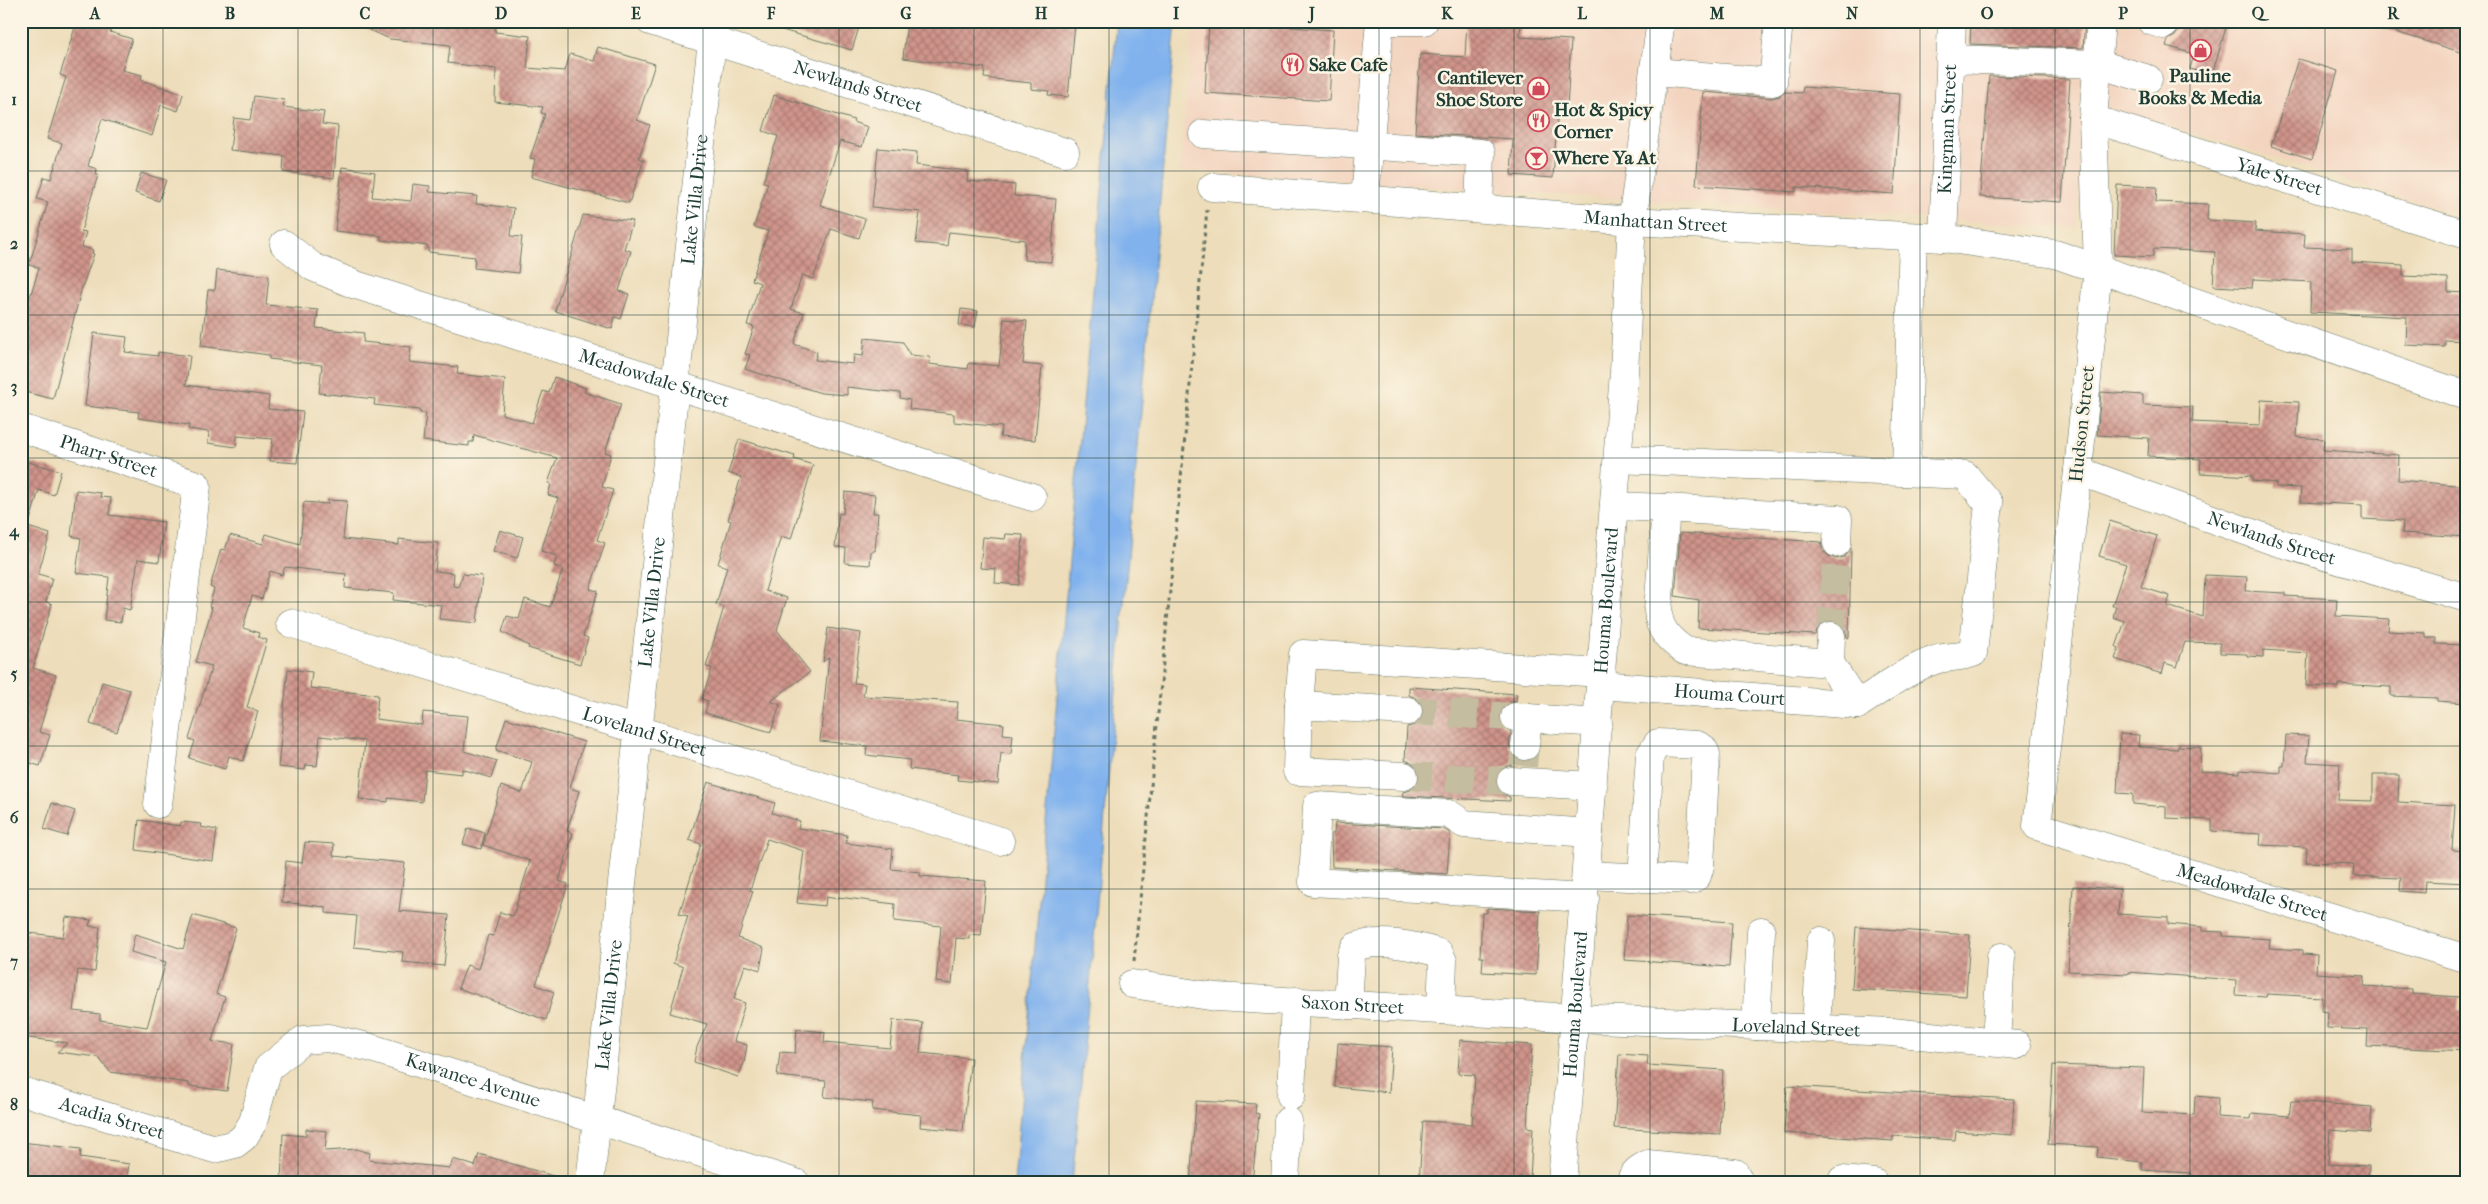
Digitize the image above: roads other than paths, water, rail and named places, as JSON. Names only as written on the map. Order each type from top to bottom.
[{"type":"street","name":"Newlands Street","points":[[650,21],[713,31],[1065,152]]},
{"type":"street","points":[[1365,199],[1380,21]]},
{"type":"street","points":[[1393,21],[1415,23],[1424,21]]},
{"type":"street","name":"Houma Boulevard","points":[[1562,1183],[1618,459],[1632,221],[1661,21]]},
{"type":"street","points":[[1655,72],[1773,82],[1779,21]]},
{"type":"street","name":"Kingman Street","points":[[1943,238],[1952,21]]},
{"type":"street","name":"Hudson Street","points":[[2037,826],[2078,472],[2098,267],[2093,119],[2101,21]]},
{"type":"street","name":"Lake Villa Drive","points":[[590,1183],[713,31]]},
{"type":"street","points":[[1950,59],[2098,64],[2148,79]]},
{"type":"street","name":"Yale Street","points":[[2093,119],[2467,235]]},
{"type":"street","points":[[1203,134],[1481,153],[1479,208]]},
{"type":"street","name":"Manhattan Street","points":[[1212,187],[1632,221],[1943,238],[2054,254],[2098,267],[2467,396]]},
{"type":"street","points":[[1906,472],[1913,237]]},
{"type":"street","name":"Meadowdale Street","points":[[284,244],[313,267],[356,285],[1032,497]]},
{"type":"street","name":"Pharr Street","points":[[21,428],[197,485],[158,804]]},
{"type":"street","points":[[1618,459],[1965,475],[1989,504],[1974,653],[1960,658],[1936,659],[1903,676],[1857,705],[1831,650],[1685,651],[1668,638],[1658,623],[1666,508]]},
{"type":"street","name":"Newlands Street","points":[[2078,472],[2274,541],[2467,598]]},
{"type":"street","points":[[1614,506],[1838,519],[1837,543]]},
{"type":"street","name":"Loveland Street","points":[[290,623],[1000,841]]},
{"type":"street","name":"Houma Court","points":[[1299,706],[1303,654],[1601,679],[1857,705]]},
{"type":"street","points":[[1404,776],[1298,771],[1299,706],[1408,711]]},
{"type":"street","points":[[1593,786],[1520,769],[1522,718],[1598,723]]},
{"type":"street","points":[[1589,833],[1464,824],[1449,814],[1317,806],[1313,882],[1585,887],[1642,878],[1690,880],[1696,876],[1700,866],[1706,754],[1703,748],[1697,745],[1658,743],[1650,755],[1642,878]]},
{"type":"street","name":"Meadowdale Street","points":[[2037,826],[2467,959]]},
{"type":"street","points":[[1756,1026],[1761,931]]},
{"type":"street","points":[[1816,1028],[1821,941]]},
{"type":"street","points":[[1348,1005],[1351,956],[1355,947],[1364,944],[1413,945],[1439,953],[1443,961],[1441,1010]]},
{"type":"street","name":"Loveland Street","points":[[1575,1018],[1892,1032],[2007,1044],[2001,957]]},
{"type":"street","name":"Saxon Street","points":[[1132,984],[1216,997],[1575,1018]]},
{"type":"street","points":[[1285,1183],[1295,1001]]},
{"type":"street","name":"Kawanee Avenue","points":[[203,1146],[215,1149],[235,1144],[244,1136],[252,1122],[268,1068],[303,1040],[328,1038],[368,1046],[796,1183]]},
{"type":"street","name":"Acadia Street","points":[[21,1091],[203,1146]]},
{"type":"street","points":[[1630,1183],[1638,1169],[1648,1164],[1734,1173],[1740,1183]]},
{"type":"street","points":[[1842,1180],[1874,1183]]},
{"type":"water","points":[[1117,21],[1176,21],[1072,1183],[1014,1183]]},
{"type":"tunnel","points":[[1831,636],[1837,543]]},
{"type":"tunnel","points":[[1408,711],[1515,717]]},
{"type":"tunnel","points":[[1523,766],[1525,746]]},
{"type":"tunnel","points":[[1404,776],[1511,781]]},
{"type":"place","name":"Pauline Books & Media","points":[[2200,50]]},
{"type":"place","name":"Sake Cafe","points":[[1293,65]]},
{"type":"place","name":"Cantilever Shoe Store","points":[[1539,89]]},
{"type":"place","name":"Hot & Spicy Corner","points":[[1538,121]]},
{"type":"place","name":"Where Ya At","points":[[1537,158]]}]
